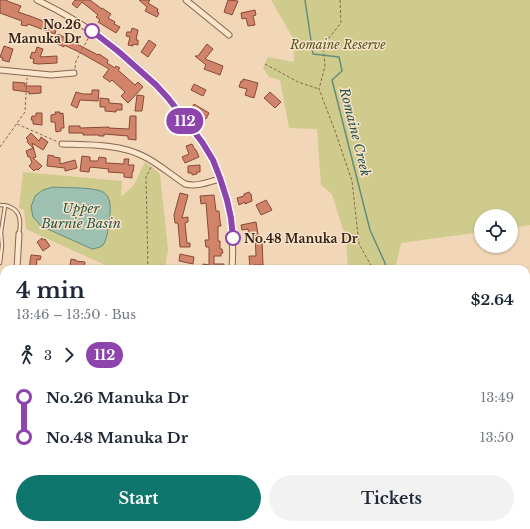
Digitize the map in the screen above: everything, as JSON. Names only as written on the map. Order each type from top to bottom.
[{"type":"street","points":[[37,0],[56,9],[92,31],[119,52],[168,98],[206,148],[213,160],[227,200],[233,238],[232,265]]},
{"type":"street","points":[[186,0],[230,35]]},
{"type":"street","points":[[0,70],[51,75],[74,73]]},
{"type":"street","points":[[62,144],[114,147],[130,150],[144,156],[184,184],[198,185],[220,178]]},
{"type":"street","points":[[17,265],[19,234]]},
{"type":"lane","points":[[0,205],[9,206],[18,213],[20,220],[19,234]]},
{"type":"lane","points":[[0,263],[2,246],[1,232],[5,206]]},
{"type":"path","points":[[340,0],[341,24],[323,45],[325,66],[319,89],[336,131],[352,181],[359,244],[371,265]]},
{"type":"path","points":[[74,73],[76,61],[92,31]]},
{"type":"path","points":[[265,64],[298,82],[319,89]]},
{"type":"path","points":[[0,147],[25,112],[27,73]]},
{"type":"path","points":[[17,124],[62,144]]},
{"type":"path","points":[[148,265],[146,177],[153,162]]},
{"type":"green space","name":"Romaine Reserve","points":[[271,0],[530,0],[530,225],[518,227],[518,209],[474,209],[474,233],[401,243],[396,265],[348,265],[346,239],[332,194],[321,185],[317,129],[289,128],[280,80],[269,77],[263,68],[268,57],[294,62],[293,38]]},
{"type":"green space","points":[[145,162],[160,174],[168,249],[166,265],[105,265],[26,229],[24,210],[19,208],[23,172],[122,181],[121,197],[134,185]],"holes":[[[53,187],[95,189],[99,248],[92,249],[41,226],[43,190]]]},
{"type":"water","name":"Upper Burnie Basin","points":[[53,187],[93,189],[99,190],[106,194],[109,201],[110,213],[105,242],[102,246],[92,249],[41,226],[33,217],[31,207],[35,196],[43,190]]},
{"type":"building","points":[[0,0],[7,0],[21,6],[18,12],[51,24],[51,21],[58,23],[55,34],[28,24],[27,26],[21,25],[22,21],[0,13]]},
{"type":"building","points":[[75,0],[90,0],[111,14],[108,18],[120,27],[116,33],[98,22],[100,20],[96,17],[98,15],[82,2],[77,8],[72,4]]},
{"type":"building","points":[[139,0],[150,0],[148,3],[158,9],[157,12],[159,13],[157,17],[145,11],[147,7]]},
{"type":"building","points":[[228,0],[238,1],[232,15],[224,12]]},
{"type":"building","points":[[255,10],[256,15],[253,16],[255,25],[248,26],[246,18],[242,19],[241,13]]},
{"type":"building","points":[[132,28],[138,30],[136,40],[138,40],[138,45],[133,44],[133,46],[128,45],[130,37],[126,36],[127,32],[131,32]]},
{"type":"building","points":[[58,34],[98,55],[99,54],[108,60],[107,63],[115,68],[116,66],[120,68],[118,70],[135,85],[138,82],[143,87],[128,103],[121,96],[125,92],[112,80],[110,82],[103,77],[109,69],[79,52],[54,42]]},
{"type":"building","points":[[149,40],[156,45],[148,57],[141,52]]},
{"type":"building","points":[[207,44],[213,49],[205,59],[223,66],[220,75],[204,69],[206,65],[195,56],[198,56]]},
{"type":"building","points":[[4,46],[13,49],[9,62],[2,60],[3,58],[0,57]]},
{"type":"building","points":[[37,47],[43,49],[40,57],[57,56],[57,63],[33,63],[34,59],[30,58],[32,52],[35,53]]},
{"type":"building","points":[[243,79],[258,83],[254,98],[245,95],[247,89],[239,87]]},
{"type":"building","points":[[13,82],[25,83],[25,86],[41,86],[41,93],[29,94],[29,92],[13,90]]},
{"type":"building","points":[[194,84],[206,90],[203,96],[191,90]]},
{"type":"building","points":[[92,90],[99,90],[98,101],[80,100],[77,108],[71,105],[76,92],[92,94]]},
{"type":"building","points":[[270,92],[281,102],[275,108],[264,98]]},
{"type":"building","points":[[137,95],[144,96],[142,111],[135,111]]},
{"type":"building","points":[[100,98],[109,99],[109,103],[122,104],[122,110],[116,110],[116,112],[105,111],[105,107],[100,107]]},
{"type":"building","points":[[194,104],[209,113],[206,119],[190,111]]},
{"type":"building","points":[[55,112],[60,112],[60,114],[63,113],[64,128],[61,128],[61,131],[56,132],[55,122],[51,122],[51,115],[56,114]]},
{"type":"building","points":[[36,113],[42,113],[42,125],[33,124],[33,120],[31,120],[32,116],[36,116]]},
{"type":"building","points":[[130,116],[136,116],[136,140],[128,139],[128,136],[104,134],[104,136],[99,136],[83,135],[83,133],[69,133],[69,126],[80,126],[80,128],[109,127],[129,129]]},
{"type":"building","points":[[31,133],[39,141],[41,137],[48,142],[43,150],[32,143],[36,157],[33,158],[42,166],[38,170],[36,169],[34,171],[29,166],[32,163],[26,151],[33,148],[27,142],[28,140],[26,138]]},
{"type":"building","points":[[192,144],[199,157],[185,163],[182,157],[189,154],[186,146]]},
{"type":"building","points":[[48,155],[60,158],[60,164],[75,160],[77,168],[65,171],[65,168],[47,166]]},
{"type":"building","points":[[82,156],[90,157],[90,161],[98,161],[99,157],[106,158],[106,163],[124,164],[124,159],[129,159],[128,165],[134,165],[132,178],[124,177],[124,173],[108,172],[109,169],[90,167],[89,172],[80,171]]},
{"type":"building","points":[[200,165],[200,172],[197,172],[197,174],[192,175],[192,173],[188,173],[188,166]]},
{"type":"building","points":[[249,192],[251,194],[252,201],[239,205],[237,198],[244,196],[244,194]]},
{"type":"building","points":[[180,193],[188,195],[182,218],[188,217],[188,222],[185,223],[187,243],[190,243],[190,247],[180,247],[178,223],[175,223],[174,215]]},
{"type":"building","points":[[214,195],[216,211],[219,211],[221,226],[218,226],[218,241],[220,241],[220,249],[222,249],[223,253],[221,253],[221,256],[214,256],[214,264],[224,265],[209,265],[209,247],[206,247],[205,240],[209,240],[206,203],[201,204],[200,196]]},
{"type":"building","points":[[266,200],[272,210],[261,215],[256,205]]},
{"type":"building","points":[[256,222],[259,240],[262,240],[263,265],[250,265],[249,256],[256,256],[255,234],[249,235],[248,229],[242,230],[241,225]]},
{"type":"building","points":[[42,238],[43,240],[45,239],[50,246],[43,251],[37,242]]},
{"type":"building","points":[[180,254],[194,257],[193,264],[179,261]]},
{"type":"building","points":[[31,255],[41,256],[40,260],[37,259],[36,265],[30,265]]},
{"type":"building","points":[[71,259],[85,262],[85,265],[70,265]]},
{"type":"waterway","name":"Romaine Creek","points":[[305,0],[313,54],[339,57],[342,71],[332,80],[370,230],[385,265]]},
{"type":"bus line","name":"112","points":[[92,31],[119,52],[156,85],[202,142],[213,160],[220,178],[231,218],[233,238]]},
{"type":"place","name":"No.26 Manuka Dr","points":[[92,31]]},
{"type":"place","name":"No.48 Manuka Dr","points":[[233,238]]}]
